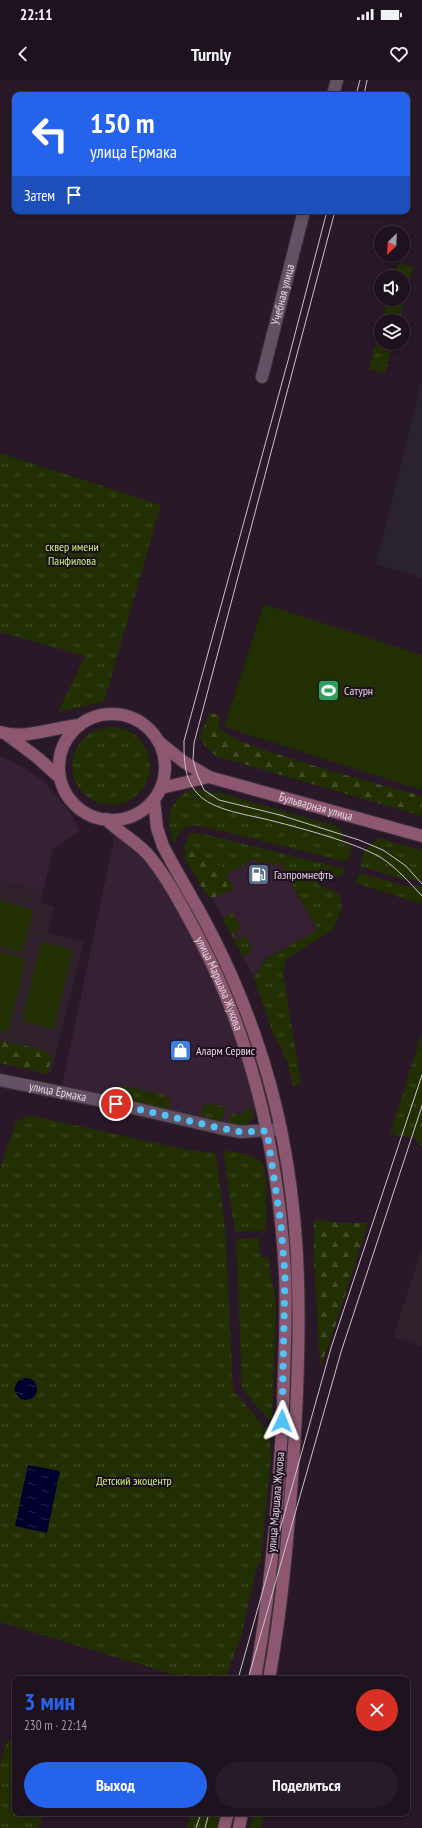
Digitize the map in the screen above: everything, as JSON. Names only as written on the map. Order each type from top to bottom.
[{"type":"main road","points":[[107,715],[130,718],[145,726],[157,740],[163,754],[165,770],[160,788],[154,800],[142,811],[128,818],[106,819],[90,815],[72,804],[64,791],[59,777],[59,758],[66,739],[80,725],[95,717],[107,715]]},
{"type":"main road","points":[[3,733],[32,732],[80,725]]},
{"type":"main road","points":[[3,733],[38,758],[59,777]]},
{"type":"main road","name":"Бульварная улица","points":[[157,740],[184,762],[209,777],[422,836]]},
{"type":"main road","name":"Бульварная улица","points":[[160,788],[209,777]]},
{"type":"main road","name":"улица Маршала Жукова","points":[[154,800],[156,823],[163,846],[210,931],[234,980],[256,1037],[281,1129],[295,1224],[299,1275],[300,1338],[289,1523],[269,1676]]},
{"type":"main road","name":"улица Маршала Жукова","points":[[106,819],[115,828],[138,844],[150,856],[165,877],[211,961],[244,1043],[256,1082],[267,1131],[281,1225],[285,1275],[285,1338],[276,1523],[256,1676]]},
{"type":"main road","points":[[224,1828],[227,1816]]},
{"type":"main road","points":[[238,1828],[241,1816]]},
{"type":"street","points":[[334,92],[337,80]]},
{"type":"street","name":"Учебная улица","points":[[262,378],[303,214]]},
{"type":"street","name":"улица Ермака","points":[[0,1080],[241,1132],[281,1129]]},
{"type":"shaded area","points":[[422,382],[422,578],[376,564]]},
{"type":"shaded area","points":[[0,756],[18,764],[44,781],[71,813],[79,831],[53,849],[43,891],[0,881]]},
{"type":"shaded area","points":[[115,835],[151,865],[181,915],[215,979],[239,1045],[254,1097],[255,1112],[245,1124],[233,1125],[61,1090]]},
{"type":"shaded area","points":[[256,858],[279,862],[318,931],[265,959],[254,978],[209,891],[226,875]]},
{"type":"shaded area","points":[[0,881],[43,891],[40,903],[54,906],[48,933],[84,942],[51,1073],[0,1061]]},
{"type":"shaded area","points":[[422,1248],[422,1347],[393,1337]]},
{"type":"green space","points":[[398,263],[413,267],[410,279],[410,270],[396,270]]},
{"type":"green space","points":[[386,306],[403,306],[401,314],[384,314]]},
{"type":"green space","points":[[374,350],[391,350],[385,373],[369,369]]},
{"type":"green space","name":"сквер имени Панфилова","points":[[0,453],[161,505],[104,702],[58,712],[85,656],[0,632]]},
{"type":"green space","name":"Сатурн","points":[[264,604],[422,655],[422,790],[224,727]]},
{"type":"green space","points":[[209,713],[220,715],[219,728],[248,744],[351,777],[422,796],[422,816],[216,756],[205,746],[200,737]]},
{"type":"green space","points":[[103,727],[119,727],[133,733],[144,744],[150,758],[150,774],[144,788],[133,799],[119,805],[103,805],[89,799],[78,788],[72,774],[72,758],[78,744],[89,733]]},
{"type":"green space","points":[[197,789],[220,793],[337,826],[342,832],[343,840],[352,846],[347,862],[201,826],[190,826],[183,829],[174,844],[170,832],[169,822],[172,808],[182,795],[191,790]]},
{"type":"green space","points":[[190,833],[199,833],[345,869],[342,875],[337,877],[321,874],[317,885],[333,890],[340,896],[342,908],[333,930],[286,959],[283,974],[301,1084],[293,1086],[287,1061],[271,1028],[254,978],[265,959],[318,930],[279,862],[272,866],[269,861],[260,865],[255,858],[226,875],[234,885],[232,890],[215,895],[183,848]]},
{"type":"green space","points":[[378,838],[422,850],[422,881],[401,879],[360,866],[364,852]]},
{"type":"green space","points":[[195,848],[202,856],[205,865],[212,867],[223,865],[224,875],[228,883],[225,893],[213,898],[206,894],[184,857],[188,849]]},
{"type":"green space","points":[[359,873],[411,887],[422,886],[422,904],[356,883]]},
{"type":"green space","points":[[0,900],[34,910],[22,953],[0,947]]},
{"type":"green space","points":[[232,913],[242,928],[233,933],[237,940],[246,935],[251,945],[250,953],[243,957],[223,920],[226,915]]},
{"type":"green space","points":[[41,942],[73,949],[54,1029],[22,1021]]},
{"type":"green space","points":[[0,952],[26,958],[8,1033],[0,1031]]},
{"type":"green space","points":[[422,1033],[422,1125],[418,1138],[390,1134]]},
{"type":"green space","points":[[0,1040],[43,1050],[52,1056],[48,1074],[0,1063]]},
{"type":"green space","points":[[422,1085],[422,1146],[416,1140],[418,1099]]},
{"type":"green space","points":[[124,1086],[165,1095],[172,1101],[169,1108],[164,1111],[118,1101],[114,1097],[114,1089],[116,1087]]},
{"type":"green space","points":[[207,1103],[227,1107],[221,1123],[201,1116],[201,1109]]},
{"type":"green space","points":[[252,1106],[254,1117],[248,1123],[240,1126],[229,1125],[231,1113],[242,1114]]},
{"type":"green space","name":"Детский экоцентр","points":[[29,1115],[188,1150],[216,1153],[226,1236],[233,1390],[270,1434],[271,1455],[261,1560],[255,1572],[242,1634],[226,1676],[178,1676],[0,1622],[0,1169],[16,1122]]},
{"type":"green space","points":[[223,1151],[244,1154],[263,1163],[266,1183],[266,1231],[235,1232]]},
{"type":"green space","points":[[314,1219],[342,1223],[368,1223],[333,1333],[320,1367],[314,1258]]},
{"type":"green space","points":[[259,1238],[260,1257],[268,1257],[276,1303],[272,1424],[242,1388],[236,1239]]},
{"type":"green space","points":[[7,1741],[12,1742],[12,1816],[42,1816],[39,1828],[0,1828],[0,1764]]},
{"type":"green space","points":[[190,1816],[222,1816],[219,1828],[187,1828]]},
{"type":"green space","points":[[253,1816],[264,1816],[261,1828],[250,1828]]},
{"type":"water","points":[[26,1378],[30,1379],[36,1385],[36,1393],[30,1399],[26,1400],[22,1399],[16,1393],[15,1389],[16,1385],[22,1379]]},
{"type":"water","points":[[28,1465],[60,1471],[47,1533],[15,1526]]},
{"type":"tram line","points":[[357,92],[360,80]]},
{"type":"tram line","points":[[365,92],[367,80]]},
{"type":"tram line","points":[[326,214],[289,357],[184,741],[184,755],[189,782],[197,793],[212,804],[232,812],[313,832],[369,851],[391,865],[422,896]]},
{"type":"tram line","points":[[334,214],[194,743],[193,760],[204,790],[219,800],[280,815],[359,840],[383,850],[406,866],[422,884]]},
{"type":"tram line","points":[[239,1676],[331,1348],[422,1075]]},
{"type":"tram line","points":[[249,1676],[341,1352],[422,1106]]},
{"type":"tram line","points":[[196,1828],[200,1816]]},
{"type":"tram line","points":[[205,1828],[208,1816]]},
{"type":"place","name":"Сатурн","points":[[329,691]]},
{"type":"place","name":"Газпромнефть","points":[[258,875]]},
{"type":"place","name":"Аларм Сервис","points":[[181,1051]]},
{"type":"route","points":[[116,1104],[241,1132],[267,1131],[273,1162],[281,1225],[285,1275],[285,1338],[282,1421]]}]
